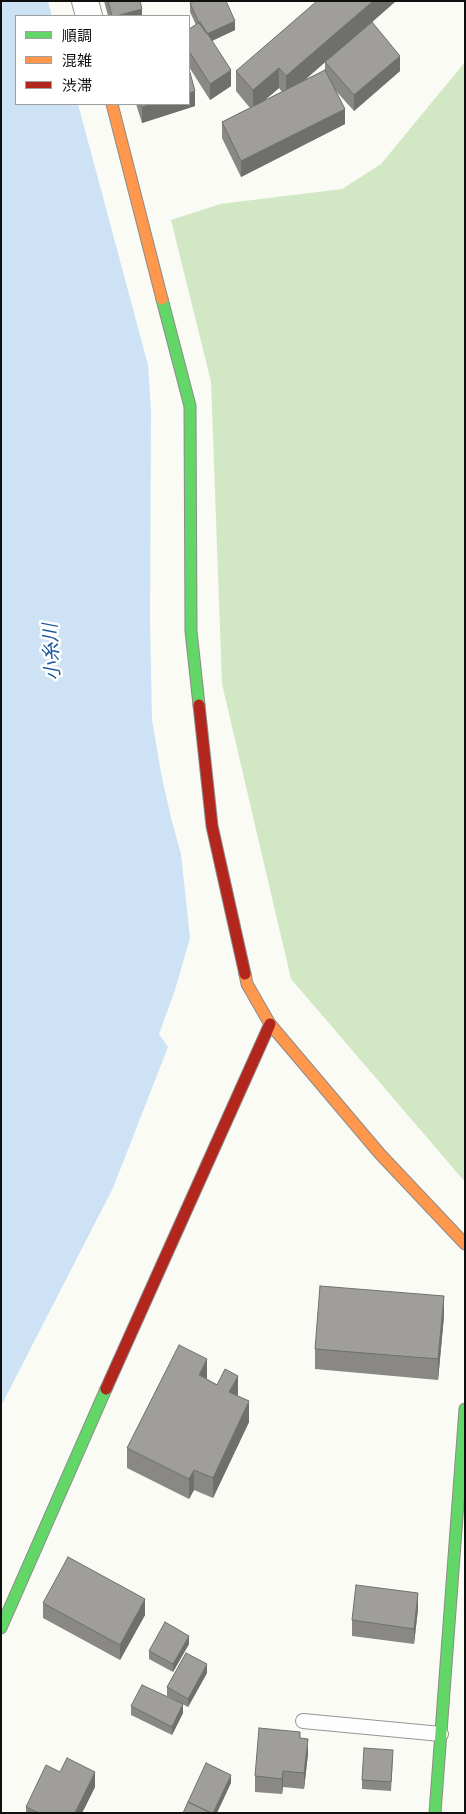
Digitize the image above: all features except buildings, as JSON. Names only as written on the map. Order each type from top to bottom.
[{"type":"street","points":[[85,1],[89,15]]},
{"type":"street","points":[[112,105],[190,406],[191,631],[212,826],[247,984],[270,1024],[380,1154],[465,1244]]},
{"type":"street","points":[[1,1628],[131,1332],[270,1024]]},
{"type":"street","points":[[435,1813],[465,1409]]},
{"type":"lane","points":[[303,1721],[441,1734]]},
{"type":"green space","points":[[465,62],[465,1182],[291,979],[222,684],[211,382],[171,220],[220,204],[342,189],[381,164]]},
{"type":"water","name":"小糸川","points":[[1,1],[48,1],[52,15],[15,15],[15,105],[78,105],[148,365],[151,410],[150,620],[152,720],[161,773],[181,854],[190,938],[175,990],[159,1034],[168,1047],[113,1188],[1,1406]]},
{"type":"traffic: fast","points":[[162,299],[190,406],[191,631],[199,705]]},
{"type":"traffic: fast","points":[[1,1628],[106,1389]]},
{"type":"traffic: fast","points":[[435,1813],[465,1409]]},
{"type":"traffic: slow","points":[[112,105],[162,299]]},
{"type":"traffic: slow","points":[[245,974],[247,984],[270,1024],[380,1154],[465,1244]]},
{"type":"traffic: jam","points":[[199,705],[212,826],[245,974]]},
{"type":"traffic: jam","points":[[106,1389],[270,1024]]}]
